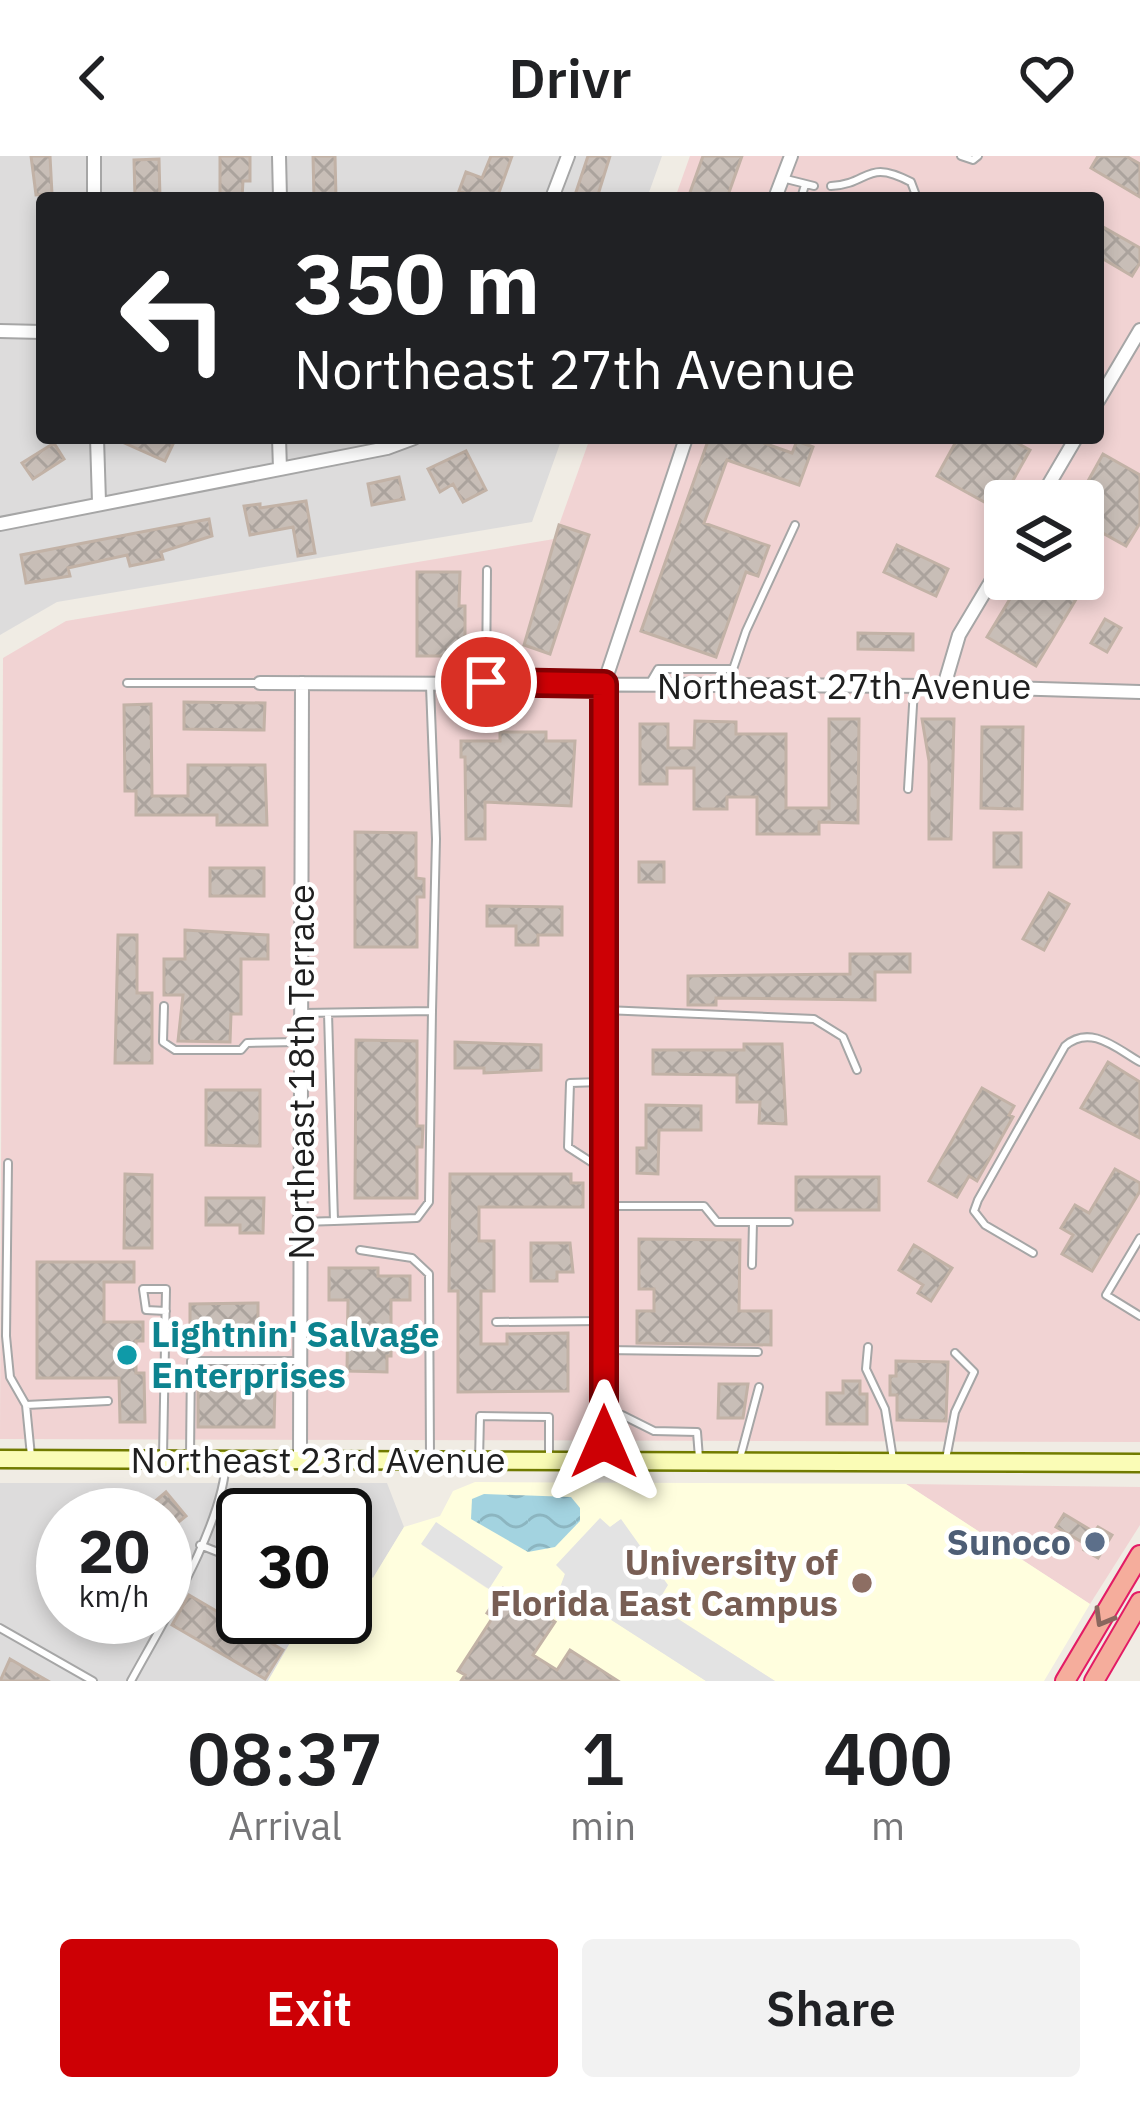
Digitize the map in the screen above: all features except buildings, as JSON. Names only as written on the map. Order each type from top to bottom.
[{"type":"highway","points":[[1065,1681],[1140,1555]]},
{"type":"highway","points":[[1094,1681],[1140,1602]]},
{"type":"main road","name":"Northeast 23rd Avenue","points":[[0,1459],[1140,1463]]},
{"type":"street","points":[[94,156],[94,192]]},
{"type":"street","points":[[279,156],[280,192]]},
{"type":"street","points":[[554,192],[568,156]]},
{"type":"street","points":[[777,192],[791,156]]},
{"type":"street","points":[[1104,391],[1140,330]]},
{"type":"street","points":[[0,331],[36,332]]},
{"type":"street","points":[[98,444],[99,502]]},
{"type":"street","points":[[279,444],[280,469]]},
{"type":"street","points":[[0,524],[398,444]]},
{"type":"street","points":[[604,1462],[604,684],[684,444]]},
{"type":"street","points":[[1051,480],[1072,444]]},
{"type":"street","points":[[944,686],[959,635],[984,593]]},
{"type":"street","name":"Northeast 27th Avenue","points":[[260,683],[944,686],[1140,692]]},
{"type":"street","name":"Northeast 18th Terrace","points":[[300,1460],[302,683]]},
{"type":"lane","points":[[961,156],[974,160],[978,156]]},
{"type":"lane","points":[[830,186],[839,187],[872,171],[892,172],[911,182],[915,192]]},
{"type":"lane","points":[[783,178],[810,185],[805,192]]},
{"type":"lane","points":[[728,684],[746,631],[794,526]]},
{"type":"lane","points":[[486,682],[487,570]]},
{"type":"lane","points":[[649,685],[658,669],[734,669]]},
{"type":"lane","points":[[127,682],[260,683]]},
{"type":"lane","points":[[301,1222],[418,1218],[429,1202],[436,839],[430,682]]},
{"type":"lane","points":[[908,788],[914,686]]},
{"type":"lane","points":[[164,1006],[164,1042],[175,1050],[241,1050],[248,1043],[302,1042]]},
{"type":"lane","points":[[605,1010],[814,1018],[843,1037],[857,1070]]},
{"type":"lane","points":[[302,1013],[432,1011]]},
{"type":"lane","points":[[328,1013],[334,1220]]},
{"type":"lane","points":[[1033,1253],[985,1225],[974,1211],[978,1200],[1065,1046],[1089,1035],[1140,1062]]},
{"type":"lane","points":[[605,1082],[570,1083],[568,1147],[605,1171]]},
{"type":"lane","points":[[8,1162],[6,1336],[10,1377],[26,1405],[31,1459]]},
{"type":"lane","points":[[605,1207],[704,1207],[717,1222],[789,1222]]},
{"type":"lane","points":[[752,1265],[753,1222]]},
{"type":"lane","points":[[1140,1238],[1106,1295],[1140,1316]]},
{"type":"lane","points":[[360,1250],[412,1258],[429,1274],[430,1461]]},
{"type":"lane","points":[[163,1460],[166,1311],[164,1286],[143,1289],[146,1310],[166,1311]]},
{"type":"lane","points":[[496,1322],[604,1322]]},
{"type":"lane","points":[[868,1347],[866,1369],[885,1409],[893,1462]]},
{"type":"lane","points":[[604,1350],[758,1352]]},
{"type":"lane","points":[[946,1463],[956,1412],[974,1372],[955,1353]]},
{"type":"lane","points":[[190,1460],[191,1361],[300,1361]]},
{"type":"lane","points":[[740,1462],[758,1387]]},
{"type":"lane","points":[[26,1405],[108,1401]]},
{"type":"lane","points":[[605,1414],[622,1415],[653,1431],[697,1432],[700,1462]]},
{"type":"lane","points":[[479,1461],[479,1416],[549,1417],[549,1462]]},
{"type":"lane","points":[[131,1681],[186,1582],[225,1480],[226,1460]]},
{"type":"lane","points":[[200,1545],[216,1551]]},
{"type":"lane","points":[[0,1628],[93,1681]]},
{"type":"shaded area","points":[[0,156],[662,156],[649,192],[36,192],[36,444],[560,444],[532,522],[57,602],[0,635]]},
{"type":"shaded area","points":[[690,156],[1140,156],[1140,1442],[0,1439],[3,658],[66,621],[554,539],[588,444],[1104,444],[1104,192],[677,192]]},
{"type":"shaded area","name":"University of Florida East Campus","points":[[475,1482],[906,1484],[1090,1604],[1044,1681],[775,1681],[655,1604],[620,1520],[557,1565],[565,1574],[561,1587],[706,1681],[526,1681],[539,1659],[488,1626],[458,1671],[465,1675],[461,1681],[268,1681],[289,1644],[372,1644],[372,1577],[404,1527],[440,1516],[453,1491]],"holes":[[[437,1523],[488,1589],[422,1545]]]},
{"type":"shaded area","points":[[0,1483],[387,1483],[404,1527],[373,1578],[372,1488],[216,1488],[216,1644],[289,1644],[268,1681],[0,1681]]},
{"type":"shaded area","points":[[906,1484],[1140,1487],[1140,1525],[1090,1604]]},
{"type":"shaded area","points":[[600,1518],[610,1527],[621,1519],[668,1585],[656,1605],[775,1681],[706,1681],[560,1587],[565,1574],[556,1565]]},
{"type":"shaded area","points":[[436,1522],[503,1567],[489,1589],[421,1544]]},
{"type":"water","points":[[484,1494],[571,1497],[580,1508],[580,1521],[555,1547],[528,1552],[471,1519],[472,1499]]},
{"type":"place","name":"Lightnin' Salvage Enterprises","points":[[127,1355]]},
{"type":"place","name":"Sunoco","points":[[1095,1542]]},
{"type":"place","name":"University of Florida East Campus","points":[[862,1583]]},
{"type":"route","points":[[486,682],[604,684],[604,1442]]}]
